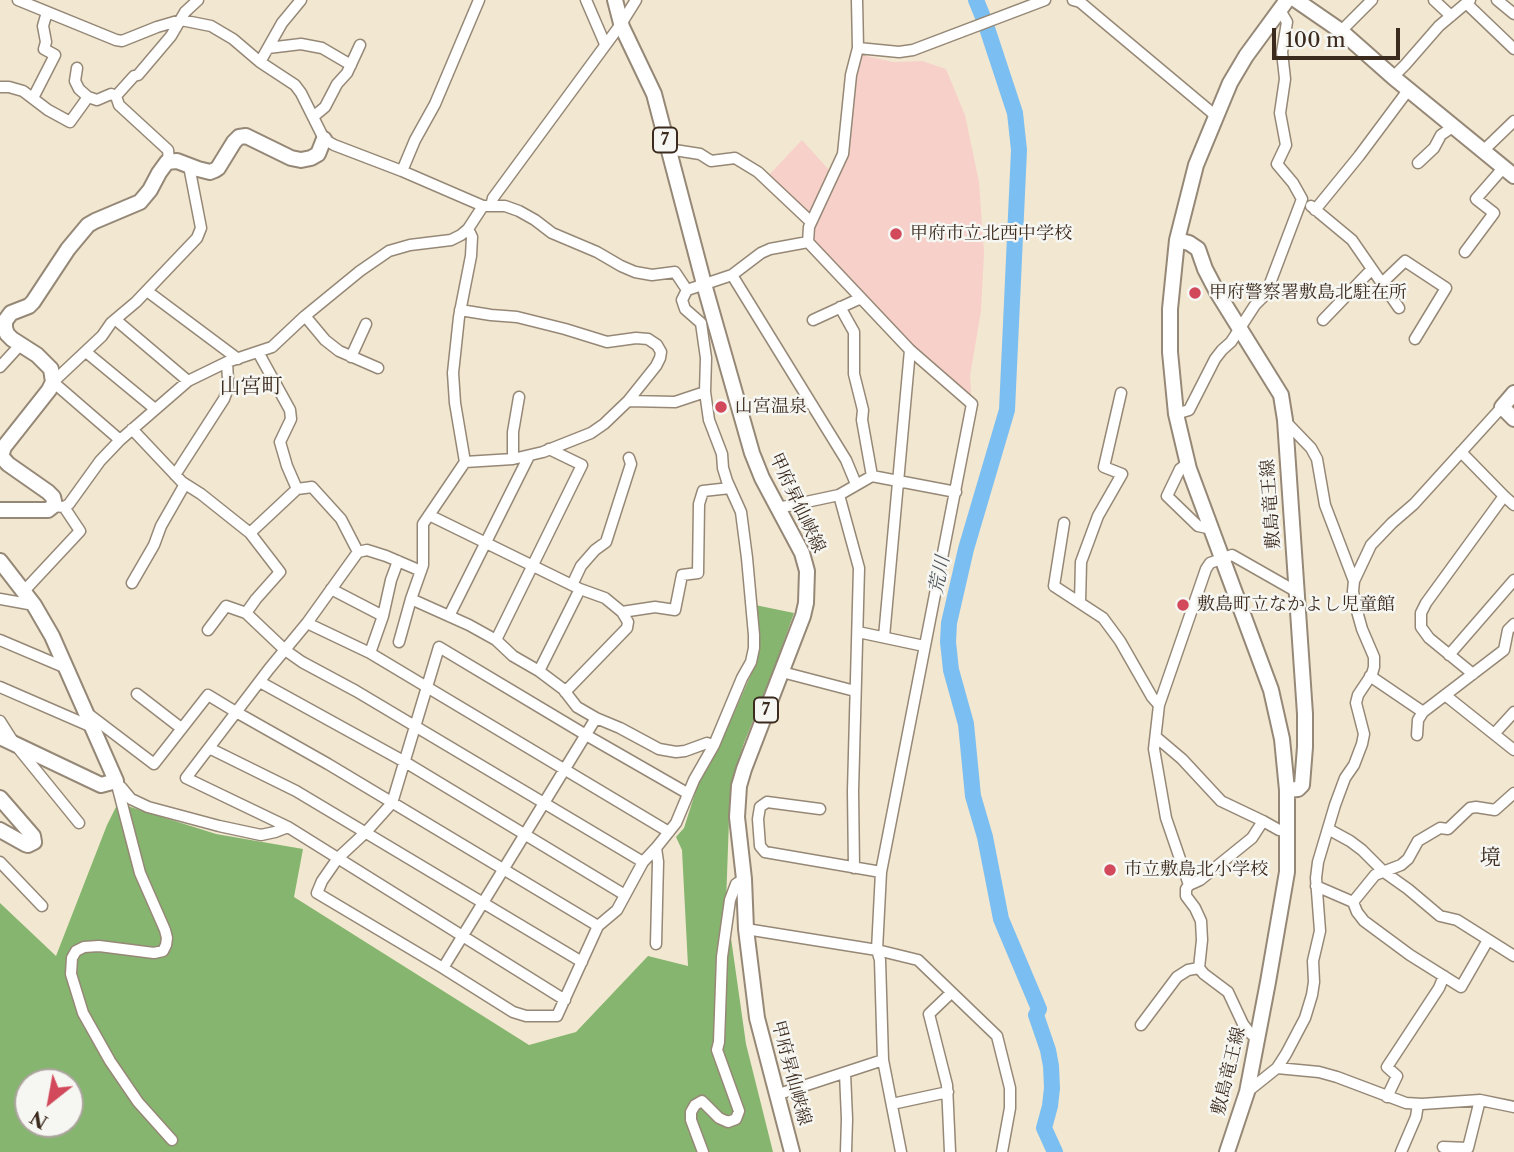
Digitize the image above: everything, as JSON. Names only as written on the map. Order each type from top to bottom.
[{"type":"main road","name":"甲府昇仙峡線","points":[[615,0],[621,24],[654,94],[752,453],[762,478],[802,553],[807,571],[803,616],[744,769],[739,786],[737,817],[746,929],[757,1018],[792,1152]]},
{"type":"main road","points":[[1297,0],[1341,31],[1509,171]]},
{"type":"main road","name":"敷島竜王線","points":[[1227,1152],[1247,1092],[1287,872],[1287,790],[1282,739],[1271,690],[1188,463],[1176,414],[1170,352],[1170,309],[1177,240],[1196,165],[1230,83],[1246,56],[1285,3]]},
{"type":"main road","points":[[0,510],[44,511],[58,506],[48,492],[1,461],[4,447],[53,382],[51,369],[12,339],[5,328],[5,321],[11,313],[33,302],[68,249],[88,225],[140,202],[164,164],[169,161],[177,161],[209,172],[218,168],[239,137],[246,136],[276,152],[301,160],[318,154],[324,139]]},
{"type":"main road","name":"敷島竜王線","points":[[1177,240],[1198,249],[1217,292],[1281,396],[1285,420],[1305,714],[1302,785],[1298,789],[1287,790]]},
{"type":"main road","points":[[1514,393],[1502,407],[1514,419]]},
{"type":"main road","points":[[0,561],[34,605],[52,636],[116,781],[100,785],[7,740]]},
{"type":"main road","points":[[0,798],[33,836],[34,842],[24,844],[0,830]]},
{"type":"street","points":[[18,0],[122,41],[181,20],[211,26],[295,85],[324,139],[334,145],[487,206],[505,206],[519,211],[552,233],[635,272],[652,275],[675,272],[687,290]]},
{"type":"street","points":[[116,96],[171,36],[185,12],[198,0]]},
{"type":"street","points":[[260,62],[282,23],[301,0]]},
{"type":"street","points":[[402,172],[415,140],[435,104],[479,0]]},
{"type":"street","points":[[586,0],[605,44]]},
{"type":"street","points":[[58,506],[69,504],[100,461],[120,440],[188,381],[226,362],[272,347],[305,316],[389,251],[451,240],[468,229],[621,24],[636,0]]},
{"type":"street","points":[[808,242],[811,222],[843,154],[851,75],[858,48],[856,0]]},
{"type":"street","points":[[858,48],[899,52],[913,50],[1045,0]]},
{"type":"street","points":[[1073,0],[1080,2],[1216,116]]},
{"type":"street","points":[[1341,31],[1372,0]]},
{"type":"street","points":[[1434,0],[1451,16]]},
{"type":"street","points":[[1496,0],[1514,14]]},
{"type":"street","points":[[1393,77],[1439,26],[1468,1],[1514,49]]},
{"type":"street","points":[[1285,3],[1287,22],[1282,52],[1285,79],[1280,113],[1286,145],[1277,164],[1302,199],[1352,240],[1399,308]]},
{"type":"street","points":[[33,98],[55,55],[44,49],[46,42],[43,26],[47,12]]},
{"type":"street","points":[[268,48],[301,44],[321,48],[351,65]]},
{"type":"street","points":[[313,117],[325,107],[337,84],[347,73],[360,45]]},
{"type":"street","points":[[77,68],[75,81],[88,97],[97,100],[111,94],[116,96]]},
{"type":"street","points":[[0,88],[9,86],[23,91],[70,122],[88,97]]},
{"type":"street","points":[[1315,210],[1409,89]]},
{"type":"street","points":[[116,96],[119,105],[167,150],[169,161]]},
{"type":"street","points":[[1484,150],[1514,121]]},
{"type":"street","points":[[1418,163],[1434,148],[1441,135],[1454,126]]},
{"type":"street","points":[[667,149],[700,154],[711,161],[735,158],[758,172],[811,222]]},
{"type":"street","points":[[120,440],[53,382],[102,337],[111,323],[147,291],[200,233],[189,166]]},
{"type":"street","points":[[1465,253],[1494,213],[1476,199],[1509,171]]},
{"type":"street","points":[[1176,414],[1189,410],[1215,359],[1266,294],[1302,199]]},
{"type":"street","points":[[399,642],[423,565],[423,524],[465,462],[453,373],[460,310],[471,256],[472,237],[468,229]]},
{"type":"street","points":[[687,793],[439,647],[392,803],[338,858],[317,893],[513,1012],[526,1016],[557,1016],[598,926],[617,910],[643,862],[676,823],[687,793],[715,745],[751,662],[754,648],[741,512],[723,468],[722,454],[709,420],[705,392],[706,358],[701,323],[685,309],[682,300],[687,290],[732,275],[761,253],[808,242]]},
{"type":"street","points":[[808,242],[910,350],[972,404],[881,872],[877,950],[880,960],[883,1060],[901,1152]]},
{"type":"street","points":[[1382,283],[1405,261],[1446,288],[1415,339]]},
{"type":"street","points":[[1323,320],[1372,268]]},
{"type":"street","points":[[732,275],[846,460],[856,484]]},
{"type":"street","points":[[147,291],[238,359]]},
{"type":"street","points":[[813,320],[861,298]]},
{"type":"street","points":[[840,307],[853,332],[854,374],[863,410],[862,420],[872,476]]},
{"type":"street","points":[[460,310],[517,317],[565,328],[607,342],[648,339],[657,345],[661,352],[656,366],[628,401],[604,424],[590,433],[529,456],[465,462]]},
{"type":"street","points":[[305,316],[325,340],[339,351],[378,368]]},
{"type":"street","points":[[116,320],[188,381]]},
{"type":"street","points":[[351,357],[366,324]]},
{"type":"street","points":[[0,367],[20,344]]},
{"type":"street","points":[[884,638],[910,350]]},
{"type":"street","points":[[86,352],[155,410]]},
{"type":"street","points":[[258,352],[289,410],[291,419],[280,442],[286,466],[297,489]]},
{"type":"street","points":[[175,475],[225,399],[228,391],[226,362]]},
{"type":"street","points":[[628,401],[675,402],[705,392]]},
{"type":"street","points":[[1080,603],[1081,562],[1098,516],[1122,474],[1104,467],[1121,393]]},
{"type":"street","points":[[513,458],[513,432],[519,397]]},
{"type":"street","points":[[1247,1092],[1276,1068],[1286,1054],[1305,1018],[1314,982],[1313,961],[1320,931],[1316,886],[1318,862],[1345,778],[1354,765],[1362,744],[1364,734],[1356,703],[1374,667],[1374,657],[1355,604],[1354,581],[1371,545],[1414,504],[1502,407]]},
{"type":"street","points":[[1285,420],[1311,448],[1317,459],[1325,505],[1354,581]]},
{"type":"street","points":[[132,429],[185,484],[250,533],[280,572],[246,613]]},
{"type":"street","points":[[496,640],[582,465],[549,449]]},
{"type":"street","points":[[1461,452],[1514,505]]},
{"type":"street","points":[[449,616],[529,456]]},
{"type":"street","points":[[539,671],[576,587],[581,566],[606,542],[632,464],[629,458]]},
{"type":"street","points":[[1188,463],[1180,469],[1167,496],[1198,526],[1212,529]]},
{"type":"street","points":[[778,508],[839,495],[872,476],[956,492]]},
{"type":"street","points":[[132,583],[185,484]]},
{"type":"street","points":[[250,533],[297,489],[312,487],[341,519],[358,552]]},
{"type":"street","points":[[622,612],[655,607],[675,610],[682,575],[698,573],[699,504],[703,491],[730,488]]},
{"type":"street","points":[[839,495],[859,568],[853,791],[854,867]]},
{"type":"street","points":[[1472,674],[1429,638],[1421,627],[1421,613],[1504,496]]},
{"type":"street","points":[[24,591],[80,531],[58,506]]},
{"type":"street","points":[[429,515],[576,587],[605,598],[622,612],[628,622],[627,628],[565,692]]},
{"type":"street","points":[[1064,523],[1054,586],[1102,618],[1120,641],[1158,705]]},
{"type":"street","points":[[421,571],[367,550],[358,552],[307,623],[186,778],[288,827],[565,1000]]},
{"type":"street","points":[[1189,885],[1166,818],[1154,749],[1158,705],[1206,569],[1210,563],[1232,555],[1297,592]]},
{"type":"street","points":[[370,653],[398,561]]},
{"type":"street","points":[[1449,655],[1514,580]]},
{"type":"street","points":[[331,589],[383,617]]},
{"type":"street","points":[[0,598],[34,605]]},
{"type":"street","points":[[411,599],[496,640],[513,656],[539,671],[565,692],[577,707],[659,749],[676,752],[707,743],[715,745]]},
{"type":"street","points":[[208,630],[226,606],[246,613],[285,650],[302,662],[643,862]]},
{"type":"street","points":[[307,623],[370,653],[669,832]]},
{"type":"street","points":[[1417,735],[1418,720],[1423,712],[1504,650],[1508,630],[1514,624]]},
{"type":"street","points":[[858,632],[924,646]]},
{"type":"street","points":[[0,640],[66,668]]},
{"type":"street","points":[[782,672],[855,691]]},
{"type":"street","points":[[1370,676],[1423,712]]},
{"type":"street","points":[[260,682],[405,762],[625,895]]},
{"type":"street","points":[[0,687],[93,727]]},
{"type":"street","points":[[137,694],[181,728]]},
{"type":"street","points":[[87,713],[155,764],[208,695],[598,926]]},
{"type":"street","points":[[1445,695],[1514,750]]},
{"type":"street","points":[[1494,734],[1514,712]]},
{"type":"street","points":[[443,968],[596,718]]},
{"type":"street","points":[[0,721],[7,740],[79,823]]},
{"type":"street","points":[[1156,737],[1182,759],[1221,801],[1279,831],[1287,832]]},
{"type":"street","points":[[209,748],[296,791],[582,962]]},
{"type":"street","points":[[116,781],[131,799],[148,807],[207,823],[261,835],[288,827]]},
{"type":"street","points":[[116,781],[140,873],[165,930],[166,945],[163,951],[154,953],[99,946],[83,947],[76,951],[72,958],[71,974],[83,1013],[110,1062],[138,1102],[172,1140]]},
{"type":"street","points":[[1353,902],[1375,876],[1401,865],[1408,859],[1418,841],[1440,828],[1448,829],[1470,808],[1495,810],[1514,793]]},
{"type":"street","points":[[820,809],[768,802],[760,807],[758,818],[760,846],[765,852],[881,872]]},
{"type":"street","points":[[737,817],[758,818]]},
{"type":"street","points":[[1257,1039],[1243,1024],[1228,992],[1199,968],[1202,940],[1200,921],[1186,896],[1186,889],[1252,838],[1263,821]]},
{"type":"street","points":[[1328,829],[1356,845],[1384,872],[1440,916],[1457,920],[1514,956]]},
{"type":"street","points":[[656,848],[656,944]]},
{"type":"street","points":[[0,862],[42,906]]},
{"type":"street","points":[[703,1152],[691,1120],[695,1105],[702,1101],[719,1118],[728,1122],[737,1119],[739,1111],[717,1050],[722,957],[730,900],[736,884],[744,879]]},
{"type":"street","points":[[1316,886],[1353,902],[1364,921],[1410,955],[1461,987],[1488,940]]},
{"type":"street","points":[[746,929],[877,950],[918,960],[997,1036],[1010,1088],[1010,1108],[1002,1152]]},
{"type":"street","points":[[1141,1025],[1177,977],[1188,970],[1199,968]]},
{"type":"street","points":[[1387,1097],[1397,1076],[1387,1067],[1439,988],[1444,976]]},
{"type":"street","points":[[950,1152],[948,1092],[929,1014],[951,993]]},
{"type":"street","points":[[776,1095],[883,1060]]},
{"type":"street","points":[[1276,1068],[1319,1072],[1338,1077],[1406,1103],[1480,1100],[1514,1107]]},
{"type":"street","points":[[845,1073],[846,1152]]},
{"type":"street","points":[[892,1104],[948,1092]]},
{"type":"street","points":[[1443,1147],[1468,1148],[1480,1100]]},
{"type":"street","points":[[1401,1152],[1416,1117],[1418,1104]]},
{"type":"shaded area","name":"甲府市立北西中学校","points":[[858,54],[893,62],[922,61],[946,69],[965,115],[979,182],[984,253],[981,311],[970,376],[972,404],[910,350],[808,242],[846,162],[847,130]]},
{"type":"shaded area","points":[[802,140],[830,171],[809,216],[766,178]]},
{"type":"green space","points":[[755,605],[794,613],[744,743],[734,776],[729,820],[726,903],[746,1044],[773,1152],[0,1152],[0,903],[56,956],[118,803],[216,834],[303,849],[294,897],[529,1045],[576,1032],[648,956],[688,966],[682,850],[676,837],[684,828],[698,784],[719,747],[756,663],[759,649]]},
{"type":"waterway","name":"荒川","points":[[976,0],[1015,113],[1019,150],[1007,410],[966,549],[949,623],[948,642],[951,670],[966,724],[973,796],[985,837],[1001,919],[1039,1009],[1036,1015],[1048,1050],[1052,1088],[1044,1128],[1055,1152]]},
{"type":"place","name":"甲府市立北西中学校","points":[[896,234]]},
{"type":"place","name":"甲府警察署敷島北駐在所","points":[[1195,293]]},
{"type":"place","name":"山宮温泉","points":[[721,407]]},
{"type":"place","name":"敷島町立なかよし児童館","points":[[1183,605]]},
{"type":"place","name":"市立敷島北小学校","points":[[1110,870]]},
{"type":"district","name":"山宮町","points":[[251,387]]},
{"type":"district","name":"境","points":[[1490,858]]}]
